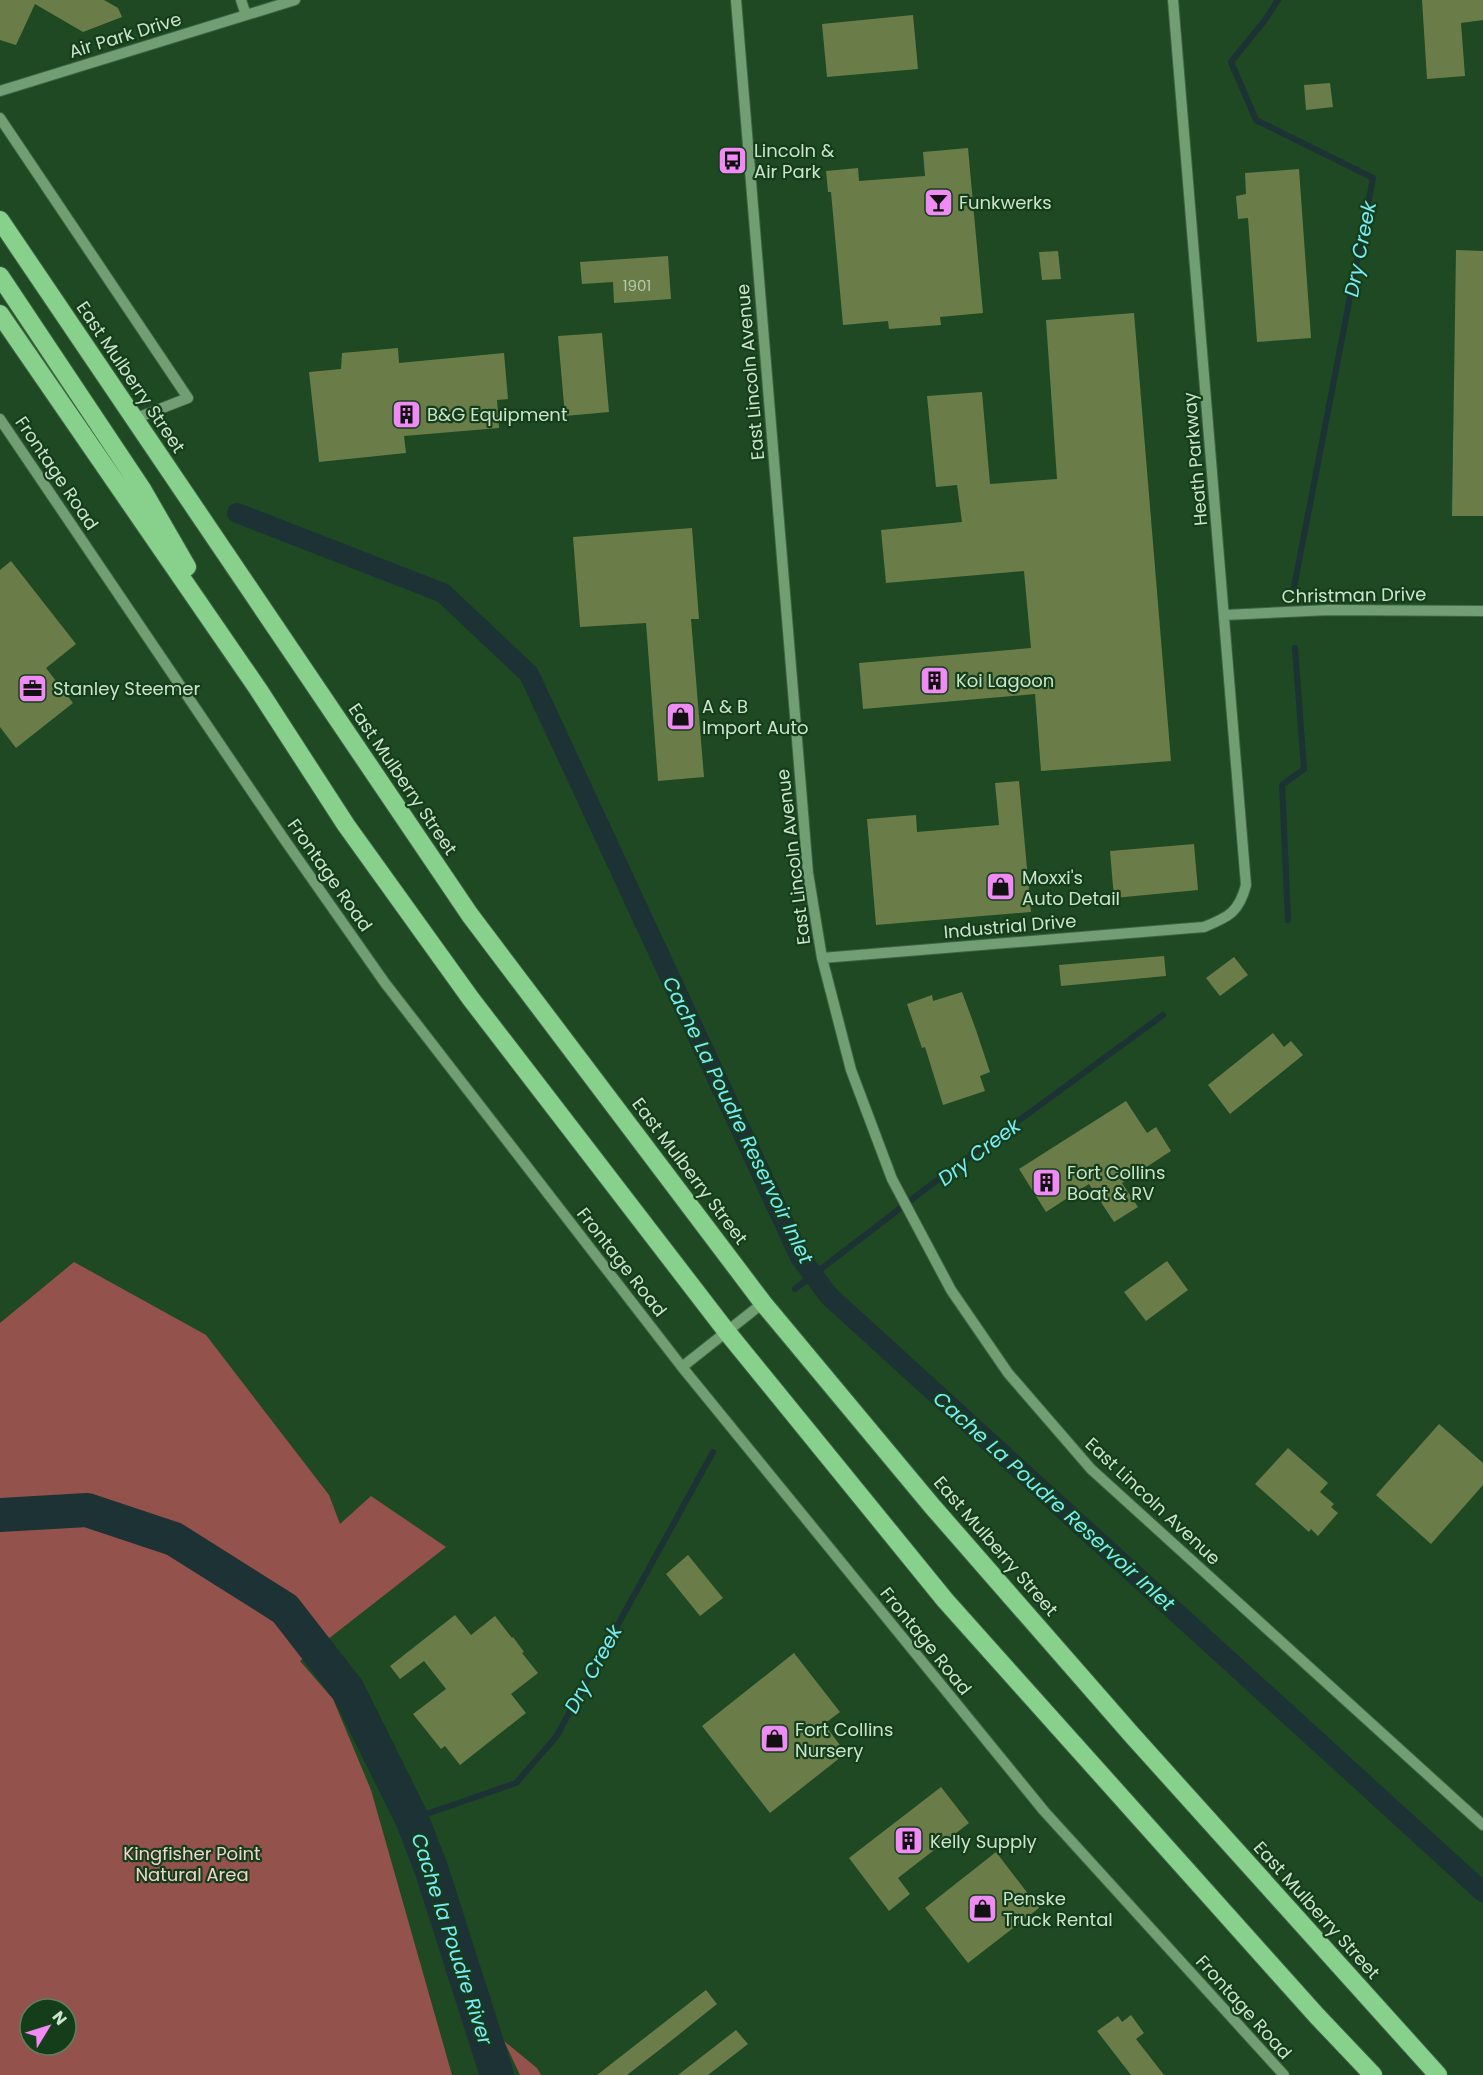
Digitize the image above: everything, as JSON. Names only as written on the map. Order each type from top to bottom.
[{"type":"highway","name":"East Mulberry Street","points":[[0,219],[470,915],[763,1303],[932,1506],[1101,1700],[1438,2075]]},
{"type":"highway","points":[[0,276],[142,489],[258,689]]},
{"type":"highway","points":[[0,314],[258,689],[346,825],[471,999],[727,1332],[945,1600],[1317,2016],[1373,2075]]},
{"type":"street","points":[[241,0],[246,15]]},
{"type":"street","name":"Air Park Drive","points":[[0,91],[295,0]]},
{"type":"street","name":"East Lincoln Avenue","points":[[736,0],[808,873],[822,958],[851,1070],[892,1179],[951,1290],[1008,1373],[1091,1469],[1483,1824]]},
{"type":"street","name":"Heath Parkway","points":[[1173,0],[1246,885],[1242,901],[1233,912]]},
{"type":"street","points":[[0,118],[188,398],[134,419]]},
{"type":"street","name":"Frontage Road","points":[[0,418],[284,839],[385,983],[682,1367],[1044,1811],[1284,2075]]},
{"type":"street","name":"Christman Drive","points":[[1225,615],[1337,610],[1483,611]]},
{"type":"street","name":"Industrial Drive","points":[[822,958],[1204,927],[1224,919],[1233,912]]},
{"type":"street","points":[[682,1367],[763,1303]]},
{"type":"green space","name":"Kingfisher Point Natural Area","points":[[74,1262],[206,1335],[329,1495],[340,1524],[371,1496],[446,1547],[300,1661],[333,1699],[371,1790],[452,2075],[0,2075],[0,1323]]},
{"type":"green space","points":[[504,2041],[537,2068],[541,2075],[520,2075]]},
{"type":"building","points":[[0,0],[104,0],[118,8],[122,17],[83,32],[35,4],[16,45],[0,40]]},
{"type":"building","points":[[1422,0],[1483,0],[1483,20],[1461,23],[1465,76],[1427,79]]},
{"type":"building","points":[[913,15],[918,69],[827,77],[822,24]]},
{"type":"building","points":[[1330,83],[1333,107],[1306,110],[1304,85]]},
{"type":"building","points":[[968,148],[983,313],[940,317],[941,325],[889,329],[888,321],[843,325],[831,192],[828,192],[826,171],[858,168],[859,181],[925,176],[923,152]]},
{"type":"building","points":[[1299,169],[1311,338],[1257,342],[1248,218],[1238,219],[1236,196],[1246,194],[1245,173]]},
{"type":"building","points":[[1456,250],[1483,251],[1483,516],[1452,516]]},
{"type":"building","points":[[1058,251],[1061,279],[1042,280],[1039,252]]},
{"type":"building","points":[[668,256],[671,299],[614,303],[613,282],[582,284],[580,262]]},
{"type":"building","points":[[1134,313],[1171,761],[1041,771],[1035,694],[863,709],[859,663],[1031,648],[1024,571],[886,583],[881,530],[962,522],[957,485],[936,487],[927,396],[982,392],[990,484],[1057,479],[1046,320]]},
{"type":"building","points":[[602,333],[609,412],[565,416],[558,336]]},
{"type":"building","name":"B&G Equipment","points":[[398,348],[399,363],[504,353],[508,399],[497,400],[499,428],[404,436],[406,453],[319,462],[309,372],[341,369],[342,353]]},
{"type":"building","points":[[692,528],[699,619],[691,619],[704,777],[658,781],[646,623],[580,627],[573,537]]},
{"type":"building","points":[[11,561],[76,644],[46,668],[73,703],[16,748],[0,727],[0,570]]},
{"type":"building","points":[[1019,781],[1031,912],[876,925],[867,819],[916,815],[917,832],[999,825],[995,783]]},
{"type":"building","points":[[1194,844],[1198,890],[1114,898],[1110,851]]},
{"type":"building","points":[[1164,956],[1166,976],[1061,986],[1059,965]]},
{"type":"building","points":[[1234,957],[1248,975],[1220,996],[1206,978]]},
{"type":"building","points":[[962,992],[990,1072],[980,1076],[985,1091],[943,1105],[925,1047],[922,1048],[907,1004],[932,995],[933,1001]]},
{"type":"building","points":[[1273,1033],[1284,1047],[1291,1041],[1303,1055],[1230,1114],[1208,1085]]},
{"type":"building","points":[[1126,1101],[1147,1133],[1156,1127],[1171,1151],[1122,1183],[1138,1207],[1114,1222],[1089,1184],[1046,1212],[1019,1169]]},
{"type":"building","points":[[1167,1261],[1188,1290],[1146,1321],[1124,1292]]},
{"type":"building","points":[[1439,1424],[1483,1463],[1483,1485],[1431,1544],[1376,1495]]},
{"type":"building","points":[[1288,1448],[1328,1483],[1320,1492],[1334,1504],[1331,1507],[1338,1513],[1318,1536],[1311,1529],[1309,1532],[1255,1484]]},
{"type":"building","points":[[688,1555],[723,1598],[700,1616],[666,1574]]},
{"type":"building","points":[[455,1615],[471,1635],[495,1616],[538,1673],[511,1694],[526,1713],[460,1765],[445,1746],[441,1749],[413,1714],[446,1689],[424,1661],[400,1679],[390,1666]]},
{"type":"building","name":"Fort Collins Nursery","points":[[794,1653],[840,1712],[824,1724],[846,1753],[770,1813],[702,1726]]},
{"type":"building","name":"Kelly Supply","points":[[941,1787],[969,1823],[898,1878],[910,1894],[889,1911],[849,1858]]},
{"type":"building","name":"Penske Truck Rental","points":[[996,1852],[1039,1908],[968,1963],[925,1908]]},
{"type":"building","points":[[706,1990],[717,2004],[667,2044],[627,2075],[597,2075]]},
{"type":"building","points":[[1131,2015],[1144,2033],[1136,2039],[1164,2075],[1131,2075],[1097,2031],[1118,2016],[1122,2022]]},
{"type":"building","points":[[736,2030],[748,2044],[708,2075],[678,2075]]},
{"type":"waterway","name":"Dry Creek","points":[[1278,0],[1231,62],[1256,120],[1373,178],[1294,587]]},
{"type":"waterway","name":"Cache La Poudre Reservoir Inlet","points":[[237,513],[443,593],[529,674],[800,1257],[829,1296],[1483,1892]]},
{"type":"waterway","name":"Dry Creek","points":[[1288,920],[1282,785],[1304,769],[1295,648]]},
{"type":"waterway","name":"Dry Creek","points":[[795,1289],[924,1190],[1163,1015]]},
{"type":"waterway","name":"Dry Creek","points":[[412,1819],[516,1783],[556,1737],[713,1452]]},
{"type":"waterway","name":"Cache la Poudre River","points":[[0,1515],[87,1510],[174,1539],[285,1609],[348,1690],[412,1819],[432,1871],[497,2075]]},
{"type":"place","name":"Lincoln & Air Park","points":[[733,160]]},
{"type":"place","name":"Funkwerks","points":[[938,202]]},
{"type":"place","name":"B&G Equipment","points":[[406,414]]},
{"type":"place","name":"Koi Lagoon","points":[[935,680]]},
{"type":"place","name":"Stanley Steemer","points":[[32,688]]},
{"type":"place","name":"A & B Import Auto","points":[[681,716]]},
{"type":"place","name":"Moxxi's Auto Detail","points":[[1001,887]]},
{"type":"place","name":"Fort Collins Boat & RV","points":[[1046,1182]]},
{"type":"place","name":"Fort Collins Nursery","points":[[774,1739]]},
{"type":"place","name":"Kelly Supply","points":[[909,1841]]},
{"type":"place","name":"Penske Truck Rental","points":[[982,1908]]}]
